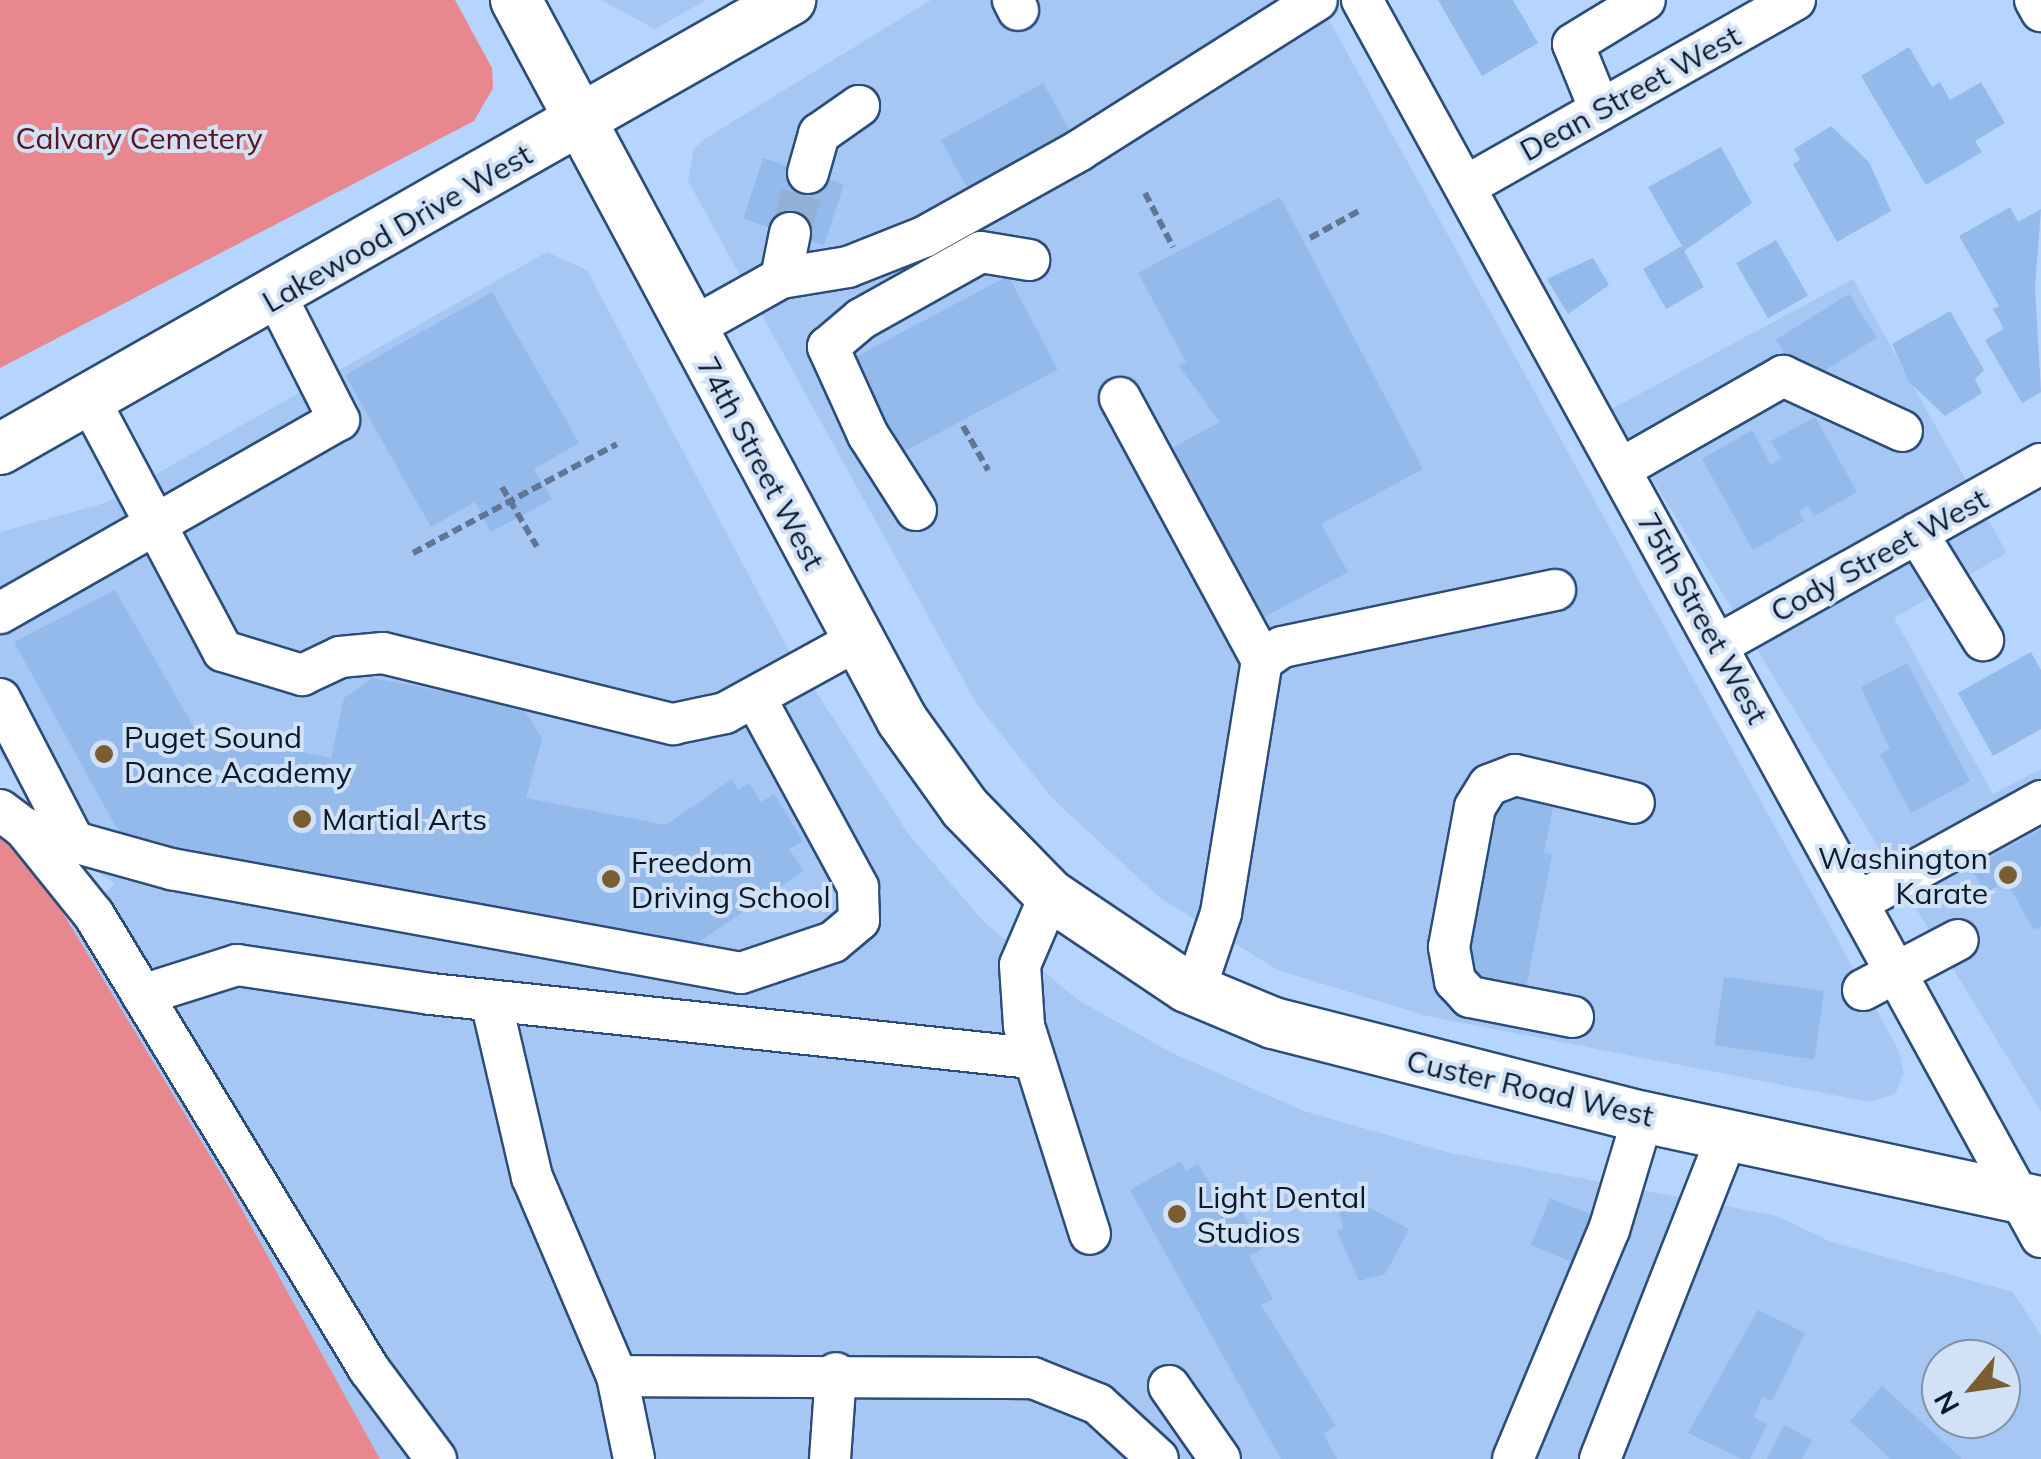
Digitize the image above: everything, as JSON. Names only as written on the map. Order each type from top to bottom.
[{"type":"main road","name":"74th Street West","points":[[516,0],[856,641],[965,808],[1050,895]]},
{"type":"main road","name":"Lakewood Drive West","points":[[0,450],[277,298],[790,0]]},
{"type":"main road","name":"Custer Road West","points":[[1050,895],[1196,990],[1326,1038],[1643,1117],[2029,1197]]},
{"type":"street","points":[[690,329],[781,278],[848,266],[924,236],[1130,120],[1317,0]]},
{"type":"street","name":"75th Street West","points":[[1362,0],[1900,973],[2029,1197],[2041,1237]]},
{"type":"street","points":[[1600,110],[1572,44],[1645,0]]},
{"type":"street","name":"Dean Street West","points":[[1466,186],[1795,0]]},
{"type":"street","points":[[2035,0],[2041,11]]},
{"type":"street","points":[[808,173],[819,134],[859,106]]},
{"type":"street","points":[[781,278],[790,233]]},
{"type":"street","points":[[916,510],[868,436],[828,347],[861,319],[981,252],[1030,260]]},
{"type":"street","points":[[0,613],[339,420],[277,298]]},
{"type":"street","points":[[1620,469],[1783,376],[1902,431]]},
{"type":"street","points":[[1120,398],[1262,660],[1221,913],[1196,990]]},
{"type":"street","points":[[90,401],[223,650],[302,675],[340,656],[382,653],[673,724],[756,697],[856,641]]},
{"type":"street","name":"Cody Street West","points":[[1718,646],[2041,464]]},
{"type":"street","points":[[1917,534],[1984,640]]},
{"type":"street","points":[[1262,660],[1282,647],[1555,590]]},
{"type":"street","points":[[12,819],[74,842],[171,869],[742,973],[833,942],[859,920],[858,887],[756,697]]},
{"type":"street","points":[[0,699],[74,842]]},
{"type":"street","points":[[1573,1017],[1470,997],[1455,981],[1449,947],[1475,808],[1489,785],[1516,775],[1634,803]]},
{"type":"street","points":[[1862,900],[2041,801]]},
{"type":"street","points":[[12,819],[94,915],[368,1369],[436,1459]]},
{"type":"street","points":[[1050,895],[1020,965],[1032,1058],[1090,1234]]},
{"type":"street","points":[[1863,990],[1958,940]]},
{"type":"street","points":[[142,995],[236,965],[491,1001],[1032,1058]]},
{"type":"street","points":[[491,1001],[532,1177],[617,1376],[634,1459]]},
{"type":"street","points":[[1513,1459],[1609,1230],[1643,1117]]},
{"type":"street","points":[[1600,1459],[1728,1134]]},
{"type":"street","points":[[617,1376],[836,1373],[1033,1378],[1098,1404],[1158,1459]]},
{"type":"street","points":[[830,1459],[836,1373]]},
{"type":"street","points":[[1169,1386],[1220,1459]]},
{"type":"path","points":[[1145,193],[1173,247]]},
{"type":"path","points":[[1310,238],[1358,211]]},
{"type":"path","points":[[962,426],[988,470]]},
{"type":"path","points":[[413,553],[617,444]]},
{"type":"path","points":[[502,487],[538,547]]},
{"type":"shaded area","points":[[601,0],[706,0],[655,29]]},
{"type":"shaded area","points":[[931,0],[1318,0],[1899,1051],[1904,1074],[1895,1094],[1870,1102],[1427,1016],[1278,970],[1160,898],[1052,798],[976,703],[688,181],[694,148],[706,138]]},
{"type":"shaded area","points":[[547,252],[587,270],[787,647],[909,835],[984,922],[1078,1000],[1172,1053],[1304,1111],[1450,1153],[1777,1216],[1831,1242],[2013,1292],[2041,1335],[2041,1459],[380,1459],[235,1197],[71,928],[115,884],[89,866],[0,754],[0,532],[105,503]]},
{"type":"shaded area","points":[[1853,279],[2007,553],[1894,618],[1993,794],[2041,769],[2041,1112],[1610,410]]},
{"type":"green space","name":"Calvary Cemetery","points":[[0,0],[455,0],[492,68],[493,88],[474,121],[0,368]]},
{"type":"green space","points":[[0,809],[235,1197],[380,1459],[0,1459]]},
{"type":"building","points":[[1438,0],[1513,0],[1538,43],[1482,76]]},
{"type":"building","points":[[1909,47],[1932,87],[1940,82],[1950,100],[1981,82],[2005,123],[1975,141],[1982,152],[1926,185],[1861,76]]},
{"type":"building","points":[[1043,83],[1090,166],[973,198],[941,140]]},
{"type":"building","points":[[1831,126],[1869,162],[1891,211],[1837,242],[1793,164],[1800,160],[1794,149]]},
{"type":"building","points":[[1721,147],[1752,203],[1684,251],[1704,287],[1666,309],[1643,269],[1682,246],[1648,187]]},
{"type":"building","points":[[763,158],[844,184],[824,245],[743,219]]},
{"type":"building","points":[[1280,197],[1423,469],[1321,524],[1348,572],[1259,620],[1167,451],[1220,422],[1179,366],[1186,362],[1138,273]]},
{"type":"building","points":[[2010,207],[2018,222],[2041,209],[2035,287],[2041,392],[2022,403],[1985,340],[2004,329],[1993,309],[1999,306],[1959,236]]},
{"type":"building","points":[[1776,240],[1808,295],[1768,318],[1736,263]]},
{"type":"building","points":[[1593,258],[1609,285],[1568,314],[1547,279]]},
{"type":"building","points":[[1008,276],[1058,370],[900,454],[850,360]]},
{"type":"building","points":[[492,292],[579,443],[534,469],[552,499],[491,532],[475,502],[431,527],[345,375]]},
{"type":"building","points":[[1849,294],[1877,338],[1804,384],[1776,340]]},
{"type":"building","points":[[1950,311],[1984,370],[1975,379],[1982,393],[1945,416],[1909,382],[1892,344]]},
{"type":"building","points":[[1815,417],[1857,492],[1814,516],[1808,505],[1799,511],[1804,521],[1753,550],[1702,459],[1752,430],[1771,465],[1781,459],[1771,441]]},
{"type":"building","points":[[115,590],[196,731],[331,758],[344,698],[372,678],[522,706],[542,738],[526,798],[666,825],[732,779],[738,790],[749,783],[761,802],[774,794],[803,841],[789,849],[804,871],[687,950],[121,836],[14,642]]},
{"type":"building","points":[[2031,652],[2041,670],[2041,729],[1993,756],[1958,693]]},
{"type":"building","points":[[1907,663],[1970,781],[1911,813],[1880,754],[1890,749],[1861,687]]},
{"type":"building","points":[[1486,788],[1555,796],[1544,853],[1552,854],[1526,988],[1460,975]]},
{"type":"building","name":"Washington Karate","points":[[2041,829],[2041,926],[2034,930],[2006,881],[1985,893],[1971,868]]},
{"type":"building","points":[[1724,977],[1824,991],[1814,1059],[1714,1045]]},
{"type":"building","points":[[1181,1161],[1186,1171],[1198,1164],[1222,1206],[1235,1199],[1263,1249],[1249,1256],[1273,1299],[1261,1305],[1336,1426],[1323,1434],[1337,1459],[1281,1459],[1130,1190]]},
{"type":"building","points":[[1550,1198],[1599,1218],[1580,1265],[1531,1245]]},
{"type":"building","points":[[1361,1203],[1409,1229],[1385,1274],[1359,1281],[1337,1231],[1344,1229],[1338,1210]]},
{"type":"building","points":[[1758,1310],[1805,1333],[1772,1401],[1763,1397],[1753,1417],[1767,1424],[1750,1459],[1742,1459],[1688,1433]]},
{"type":"building","points":[[1882,1386],[1921,1422],[1921,1439],[1940,1439],[1962,1459],[1891,1459],[1850,1421]]},
{"type":"building","points":[[1784,1425],[1812,1440],[1802,1459],[1767,1459]]},
{"type":"tunnel","points":[[790,233],[808,173]]},
{"type":"place","name":"Puget Sound Dance Academy","points":[[104,754]]},
{"type":"place","name":"Martial Arts","points":[[302,819]]},
{"type":"place","name":"Washington Karate","points":[[2008,875]]},
{"type":"place","name":"Freedom Driving School","points":[[611,879]]},
{"type":"place","name":"Light Dental Studios","points":[[1177,1214]]}]
